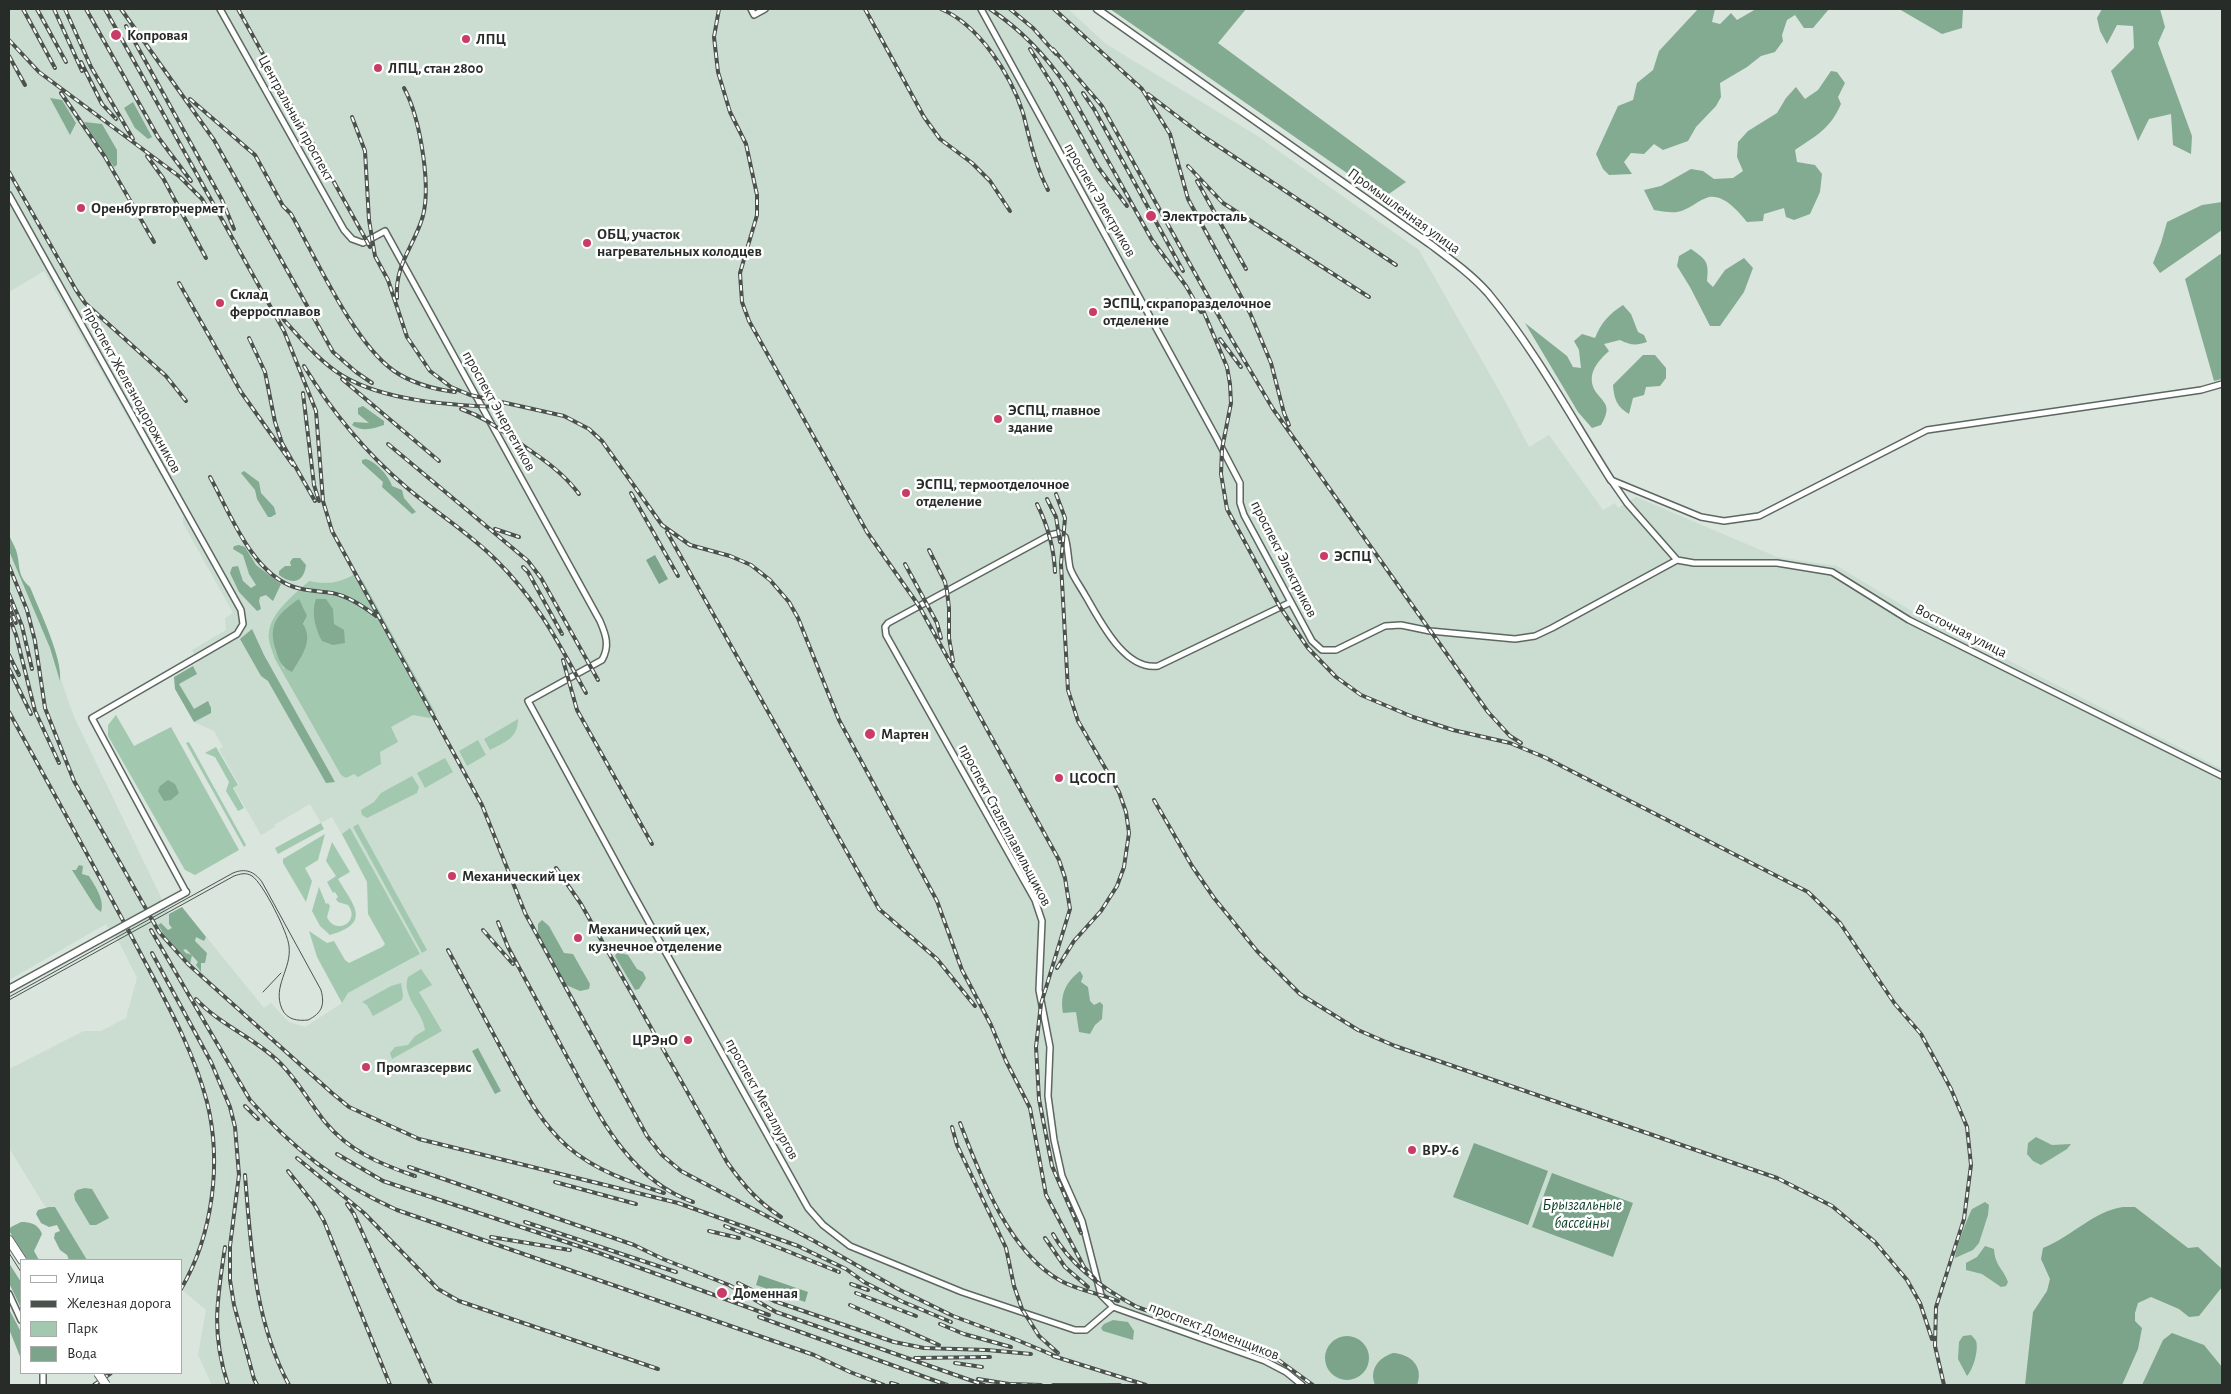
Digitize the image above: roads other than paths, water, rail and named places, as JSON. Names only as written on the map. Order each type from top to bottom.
[{"type":"main road","points":[[9,1240],[21,1259]]},
{"type":"main road","points":[[99,1374],[106,1385]]},
{"type":"street","name":"Центральный проспект","points":[[220,9],[344,230],[352,239]]},
{"type":"street","points":[[751,9],[754,14],[765,9]]},
{"type":"street","name":"проспект Электриков","points":[[981,9],[1216,437],[1240,483],[1240,503],[1244,515],[1312,641],[1322,650],[1336,650],[1385,626],[1401,625],[1515,639],[1535,636],[1677,560]]},
{"type":"street","name":"Промышленная улица","points":[[1097,9],[1470,274],[1487,292],[1525,343],[1627,503],[1677,560]]},
{"type":"street","name":"проспект Железнодорожников","points":[[9,195],[241,610],[243,624],[237,634],[92,718],[186,892]]},
{"type":"street","name":"проспект Энергетиков","points":[[352,239],[363,243],[385,231],[596,614],[607,638],[606,650],[602,660],[528,701]]},
{"type":"street","points":[[1611,480],[1701,517],[1724,521],[1734,520],[1759,516],[1927,430],[2201,390],[2222,384]]},
{"type":"street","name":"проспект Сталеплавильщиков","points":[[1113,1307],[1102,1295],[1082,1220],[1062,1176],[1054,1140],[1048,1096],[1050,1047],[1039,990],[1042,921],[1035,900],[886,636],[885,627],[888,622],[972,576],[1059,533],[1065,537],[1070,569],[1103,626],[1119,648],[1137,662],[1149,667],[1158,666],[1291,602]]},
{"type":"street","name":"Восточная улица","points":[[1677,560],[1694,563],[1777,563],[1832,572],[1909,620],[2222,776]]},
{"type":"street","name":"проспект Металлургов","points":[[528,701],[804,1200],[823,1225],[855,1248],[962,1292],[1075,1330],[1086,1330],[1113,1307]]},
{"type":"street","points":[[9,989],[186,892]]},
{"type":"street","points":[[9,1294],[20,1318]]},
{"type":"street","name":"проспект Доменщиков","points":[[1113,1307],[1265,1361],[1286,1372],[1302,1385]]},
{"type":"water","points":[[655,555],[668,579],[659,584],[646,560]]},
{"type":"water","name":"Брызгальные бассейны","points":[[1474,1143],[1548,1171],[1528,1225],[1453,1197]]},
{"type":"water","name":"Брызгальные бассейны","points":[[1552,1173],[1633,1203],[1613,1257],[1532,1227]]},
{"type":"water","points":[[2135,1207],[2188,1248],[2198,1247],[2222,1269],[2222,1287],[2199,1316],[2189,1317],[2179,1309],[2151,1297],[2138,1303],[2135,1321],[2142,1328],[2138,1349],[2122,1385],[2025,1385],[2033,1312],[2047,1291],[2050,1279],[2041,1259],[2043,1248],[2063,1238],[2092,1219],[2112,1209]]},
{"type":"water","points":[[759,1275],[808,1292],[805,1302],[756,1285]]},
{"type":"water","points":[[2172,1333],[2204,1345],[2222,1367],[2222,1385],[2142,1385],[2163,1340]]},
{"type":"water","points":[[1347,1336],[1359,1340],[1365,1346],[1369,1358],[1365,1370],[1359,1376],[1347,1380],[1335,1376],[1329,1370],[1325,1358],[1329,1346],[1335,1340]]},
{"type":"water","points":[[1393,1353],[1405,1356],[1417,1367],[1419,1378],[1417,1385],[1375,1385],[1373,1374],[1376,1365],[1383,1358]]},
{"type":"tram line","points":[[9,997],[233,873],[245,871],[256,875],[262,882],[321,990],[323,1000],[319,1011],[308,1020],[293,1019],[284,1013],[279,993],[288,962],[288,940],[274,909],[257,880],[245,874],[234,876],[9,1000]]},
{"type":"tram line","points":[[263,992],[281,973]]},
{"type":"tram line","points":[[9,1253],[20,1270]]},
{"type":"tram line","points":[[95,1374],[102,1385]]},
{"type":"railway","points":[[23,9],[55,68]]},
{"type":"railway","points":[[37,9],[66,62]]},
{"type":"railway","points":[[54,9],[82,71]]},
{"type":"railway","points":[[65,9],[91,67],[133,139]]},
{"type":"railway","points":[[86,9],[158,137],[191,181]]},
{"type":"railway","points":[[105,9],[284,331],[316,411],[323,501],[332,531],[482,805],[525,913],[647,1136],[662,1155],[681,1171],[816,1242],[900,1290],[953,1316],[1060,1358]]},
{"type":"railway","points":[[121,9],[214,140],[333,352],[372,383]]},
{"type":"railway","points":[[238,9],[370,247]]},
{"type":"railway","points":[[719,9],[714,37],[718,72],[730,112],[746,144],[757,195],[757,215],[740,273],[742,302],[749,321],[867,532],[919,606],[1059,860],[1065,878],[1070,909],[1041,1004],[1036,1047],[1039,1099],[1052,1166],[1081,1233]]},
{"type":"railway","points":[[865,9],[924,117],[940,139],[972,163],[990,181],[1010,211]]},
{"type":"railway","points":[[941,9],[968,27],[992,53],[1002,68],[1018,98],[1036,162],[1048,190]]},
{"type":"railway","points":[[990,9],[1012,25],[1032,44],[1067,87],[1152,240],[1186,286],[1201,312]]},
{"type":"railway","points":[[1010,9],[1033,28],[1056,54]]},
{"type":"railway","points":[[1054,9],[1142,89],[1170,134],[1188,199],[1250,313],[1271,363],[1289,425]]},
{"type":"railway","points":[[126,26],[222,200],[234,229]]},
{"type":"railway","points":[[9,40],[39,72],[180,177],[202,199],[209,211]]},
{"type":"railway","points":[[1030,49],[1055,89],[1098,167],[1127,206]]},
{"type":"railway","points":[[1053,49],[1102,106],[1231,338],[1273,409],[1488,712],[1510,736],[1521,743]]},
{"type":"railway","points":[[9,56],[25,85]]},
{"type":"railway","points":[[81,62],[102,104],[116,119]]},
{"type":"railway","points":[[397,298],[398,277],[404,258],[421,222],[426,192],[420,135],[404,88]]},
{"type":"railway","points":[[61,93],[105,157],[154,242]]},
{"type":"railway","points":[[1083,93],[1094,109],[1183,271]]},
{"type":"railway","points":[[1148,94],[1203,136],[1396,265]]},
{"type":"railway","points":[[190,99],[255,155],[283,206],[291,214],[336,298],[364,340],[379,358],[394,371],[416,383],[455,392]]},
{"type":"railway","points":[[352,117],[365,151],[369,220],[375,256],[388,280],[407,337],[430,371],[451,387],[470,395],[564,416],[589,429],[602,441],[662,525],[690,545],[730,556],[751,565],[770,580],[789,602],[798,618],[839,720],[937,901],[962,970],[991,1025],[1006,1061],[1030,1108],[1046,1195],[1084,1267],[1095,1279]]},
{"type":"railway","points":[[147,156],[163,178],[206,258]]},
{"type":"railway","points":[[1188,166],[1223,203],[1369,297]]},
{"type":"railway","points":[[9,172],[85,303],[166,376],[186,401]]},
{"type":"railway","points":[[1197,181],[1246,269]]},
{"type":"railway","points":[[179,283],[241,392],[293,465]]},
{"type":"railway","points":[[1200,303],[1227,367],[1230,384],[1231,403],[1222,449],[1221,474],[1227,509],[1280,607],[1308,648],[1336,677],[1361,695],[1413,717],[1453,730],[1510,743],[1544,757],[1808,892],[1840,923],[1895,1004],[1921,1034],[1951,1089],[1967,1127],[1971,1165],[1964,1219],[1936,1307],[1935,1346],[1944,1385]]},
{"type":"railway","points":[[280,313],[284,320],[319,357],[343,376],[360,384],[378,391],[418,400],[497,407]]},
{"type":"railway","points":[[249,338],[265,372],[275,422],[282,443],[315,501]]},
{"type":"railway","points":[[1220,339],[1241,367]]},
{"type":"railway","points":[[304,366],[350,431],[377,460],[417,496],[485,549],[510,574],[546,622],[586,693]]},
{"type":"railway","points":[[342,379],[439,461]]},
{"type":"railway","points":[[303,393],[314,485],[319,501]]},
{"type":"railway","points":[[461,409],[491,423],[543,459],[566,478],[579,494]]},
{"type":"railway","points":[[388,444],[528,561],[541,578],[598,680]]},
{"type":"railway","points":[[210,477],[234,524],[254,556],[279,580],[294,587],[344,596],[376,616]]},
{"type":"railway","points":[[631,493],[678,576]]},
{"type":"railway","points":[[1056,494],[1065,518],[1061,564],[1068,690],[1078,721],[1119,792],[1126,812],[1129,833],[1124,867],[1117,886],[1101,911],[1074,941],[1057,968]]},
{"type":"railway","points":[[1047,499],[1056,517],[1060,542]]},
{"type":"railway","points":[[1037,504],[1050,537],[1055,572]]},
{"type":"railway","points":[[495,529],[519,537]]},
{"type":"railway","points":[[667,532],[879,909],[937,959],[975,1006]]},
{"type":"railway","points":[[929,550],[945,582],[947,591],[949,638],[953,661]]},
{"type":"railway","points":[[905,564],[937,623],[941,638]]},
{"type":"railway","points":[[9,566],[27,610],[35,641],[45,708],[74,781],[159,932],[188,964],[349,1107],[419,1139],[678,1203],[798,1246],[846,1269],[864,1282],[901,1301],[951,1322]]},
{"type":"railway","points":[[523,567],[528,572],[562,634]]},
{"type":"railway","points":[[9,594],[22,626],[32,669]]},
{"type":"railway","points":[[9,606],[16,623]]},
{"type":"railway","points":[[9,617],[16,635],[35,711],[59,763]]},
{"type":"railway","points":[[9,655],[19,675]]},
{"type":"railway","points":[[563,660],[577,710],[652,844]]},
{"type":"railway","points":[[9,669],[31,714]]},
{"type":"railway","points":[[9,712],[165,1000],[201,1081],[212,1125],[214,1149],[212,1198],[201,1245],[182,1287]]},
{"type":"railway","points":[[1154,800],[1192,866],[1214,898],[1257,951],[1300,994],[1358,1030],[1395,1046],[1777,1178],[1832,1206],[1875,1242],[1907,1280],[1920,1303],[1932,1339]]},
{"type":"railway","points":[[556,868],[581,904],[727,1162],[751,1192],[781,1217]]},
{"type":"railway","points":[[498,922],[508,947],[566,1055],[602,1120],[616,1141],[650,1177],[670,1191],[693,1202]]},
{"type":"railway","points":[[151,930],[250,1100],[300,1150],[336,1177],[375,1200],[397,1210],[814,1355],[884,1385]]},
{"type":"railway","points":[[483,930],[513,964]]},
{"type":"railway","points":[[448,950],[523,1089],[557,1137],[590,1163],[626,1180],[664,1193]]},
{"type":"railway","points":[[152,953],[211,1062],[230,1107],[235,1127],[239,1175],[230,1246],[230,1280],[234,1305],[257,1385]]},
{"type":"railway","points":[[196,999],[215,1016],[278,1061],[297,1083],[325,1122],[344,1141],[377,1161],[415,1176]]},
{"type":"railway","points":[[245,1106],[258,1119]]},
{"type":"railway","points":[[960,1123],[987,1188],[1011,1232],[1026,1252],[1061,1281],[1118,1301]]},
{"type":"railway","points":[[952,1127],[957,1145],[1006,1248],[1014,1286],[1022,1309],[1039,1336],[1058,1353]]},
{"type":"railway","points":[[337,1154],[383,1181],[599,1253],[769,1315]]},
{"type":"railway","points":[[297,1158],[364,1213],[438,1289],[459,1301],[658,1369]]},
{"type":"railway","points":[[409,1167],[634,1245],[663,1259],[729,1285],[776,1312],[984,1385]]},
{"type":"railway","points":[[288,1171],[314,1204],[324,1221],[390,1385]]},
{"type":"railway","points":[[245,1175],[252,1256],[261,1309],[277,1360],[289,1385]]},
{"type":"railway","points":[[555,1182],[636,1204]]},
{"type":"railway","points":[[347,1204],[354,1214],[431,1385]]},
{"type":"railway","points":[[525,1222],[676,1272]]},
{"type":"railway","points":[[725,1226],[839,1272]]},
{"type":"railway","points":[[709,1231],[739,1238]]},
{"type":"railway","points":[[1053,1234],[1060,1246],[1079,1267],[1101,1285],[1137,1307],[1256,1349],[1277,1359],[1313,1385]]},
{"type":"railway","points":[[491,1237],[570,1250]]},
{"type":"railway","points":[[1045,1238],[1065,1267],[1088,1287]]},
{"type":"railway","points":[[225,1247],[218,1300],[217,1332],[228,1385]]},
{"type":"railway","points":[[738,1283],[774,1301],[894,1342],[924,1348],[987,1350],[1031,1354]]},
{"type":"railway","points":[[851,1284],[868,1290]]},
{"type":"railway","points":[[856,1293],[916,1316]]},
{"type":"railway","points":[[850,1305],[939,1345]]},
{"type":"railway","points":[[759,1317],[947,1385]]},
{"type":"railway","points":[[940,1324],[964,1334],[1011,1347]]},
{"type":"railway","points":[[1053,1356],[1146,1385]]},
{"type":"railway","points":[[915,1358],[990,1357]]},
{"type":"railway","points":[[955,1363],[982,1367]]},
{"type":"railway","points":[[94,1385],[110,1374]]},
{"type":"railway","points":[[978,1379],[1009,1384],[1041,1385]]},
{"type":"railway","points":[[891,1383],[898,1385]]},
{"type":"railway","points":[[1053,1385],[1120,1385]]},
{"type":"place","name":"Копровая","points":[[116,35]]},
{"type":"place","name":"ЛПЦ","points":[[466,39]]},
{"type":"place","name":"ЛПЦ, стан 2800","points":[[378,68]]},
{"type":"place","name":"Оренбургвторчермет","points":[[81,208]]},
{"type":"place","name":"Электросталь","points":[[1151,216]]},
{"type":"place","name":"ОБЦ, участок нагревательных колодцев","points":[[587,243]]},
{"type":"place","name":"Склад ферросплавов","points":[[220,303]]},
{"type":"place","name":"ЭСПЦ, скрапоразделочное отделение","points":[[1093,312]]},
{"type":"place","name":"ЭСПЦ, главное здание","points":[[998,419]]},
{"type":"place","name":"ЭСПЦ, термоотделочное отделение","points":[[906,493]]},
{"type":"place","name":"ЭСПЦ","points":[[1324,556]]},
{"type":"place","name":"Мартен","points":[[870,734]]},
{"type":"place","name":"ЦСОСП","points":[[1059,778]]},
{"type":"place","name":"Механический цех","points":[[452,876]]},
{"type":"place","name":"Механический цех, кузнечное отделение","points":[[578,938]]},
{"type":"place","name":"ЦРЭнО","points":[[688,1040]]},
{"type":"place","name":"Промгазсервис","points":[[366,1067]]},
{"type":"place","name":"ВРУ-6","points":[[1412,1150]]},
{"type":"place","name":"Доменная","points":[[722,1293]]}]
